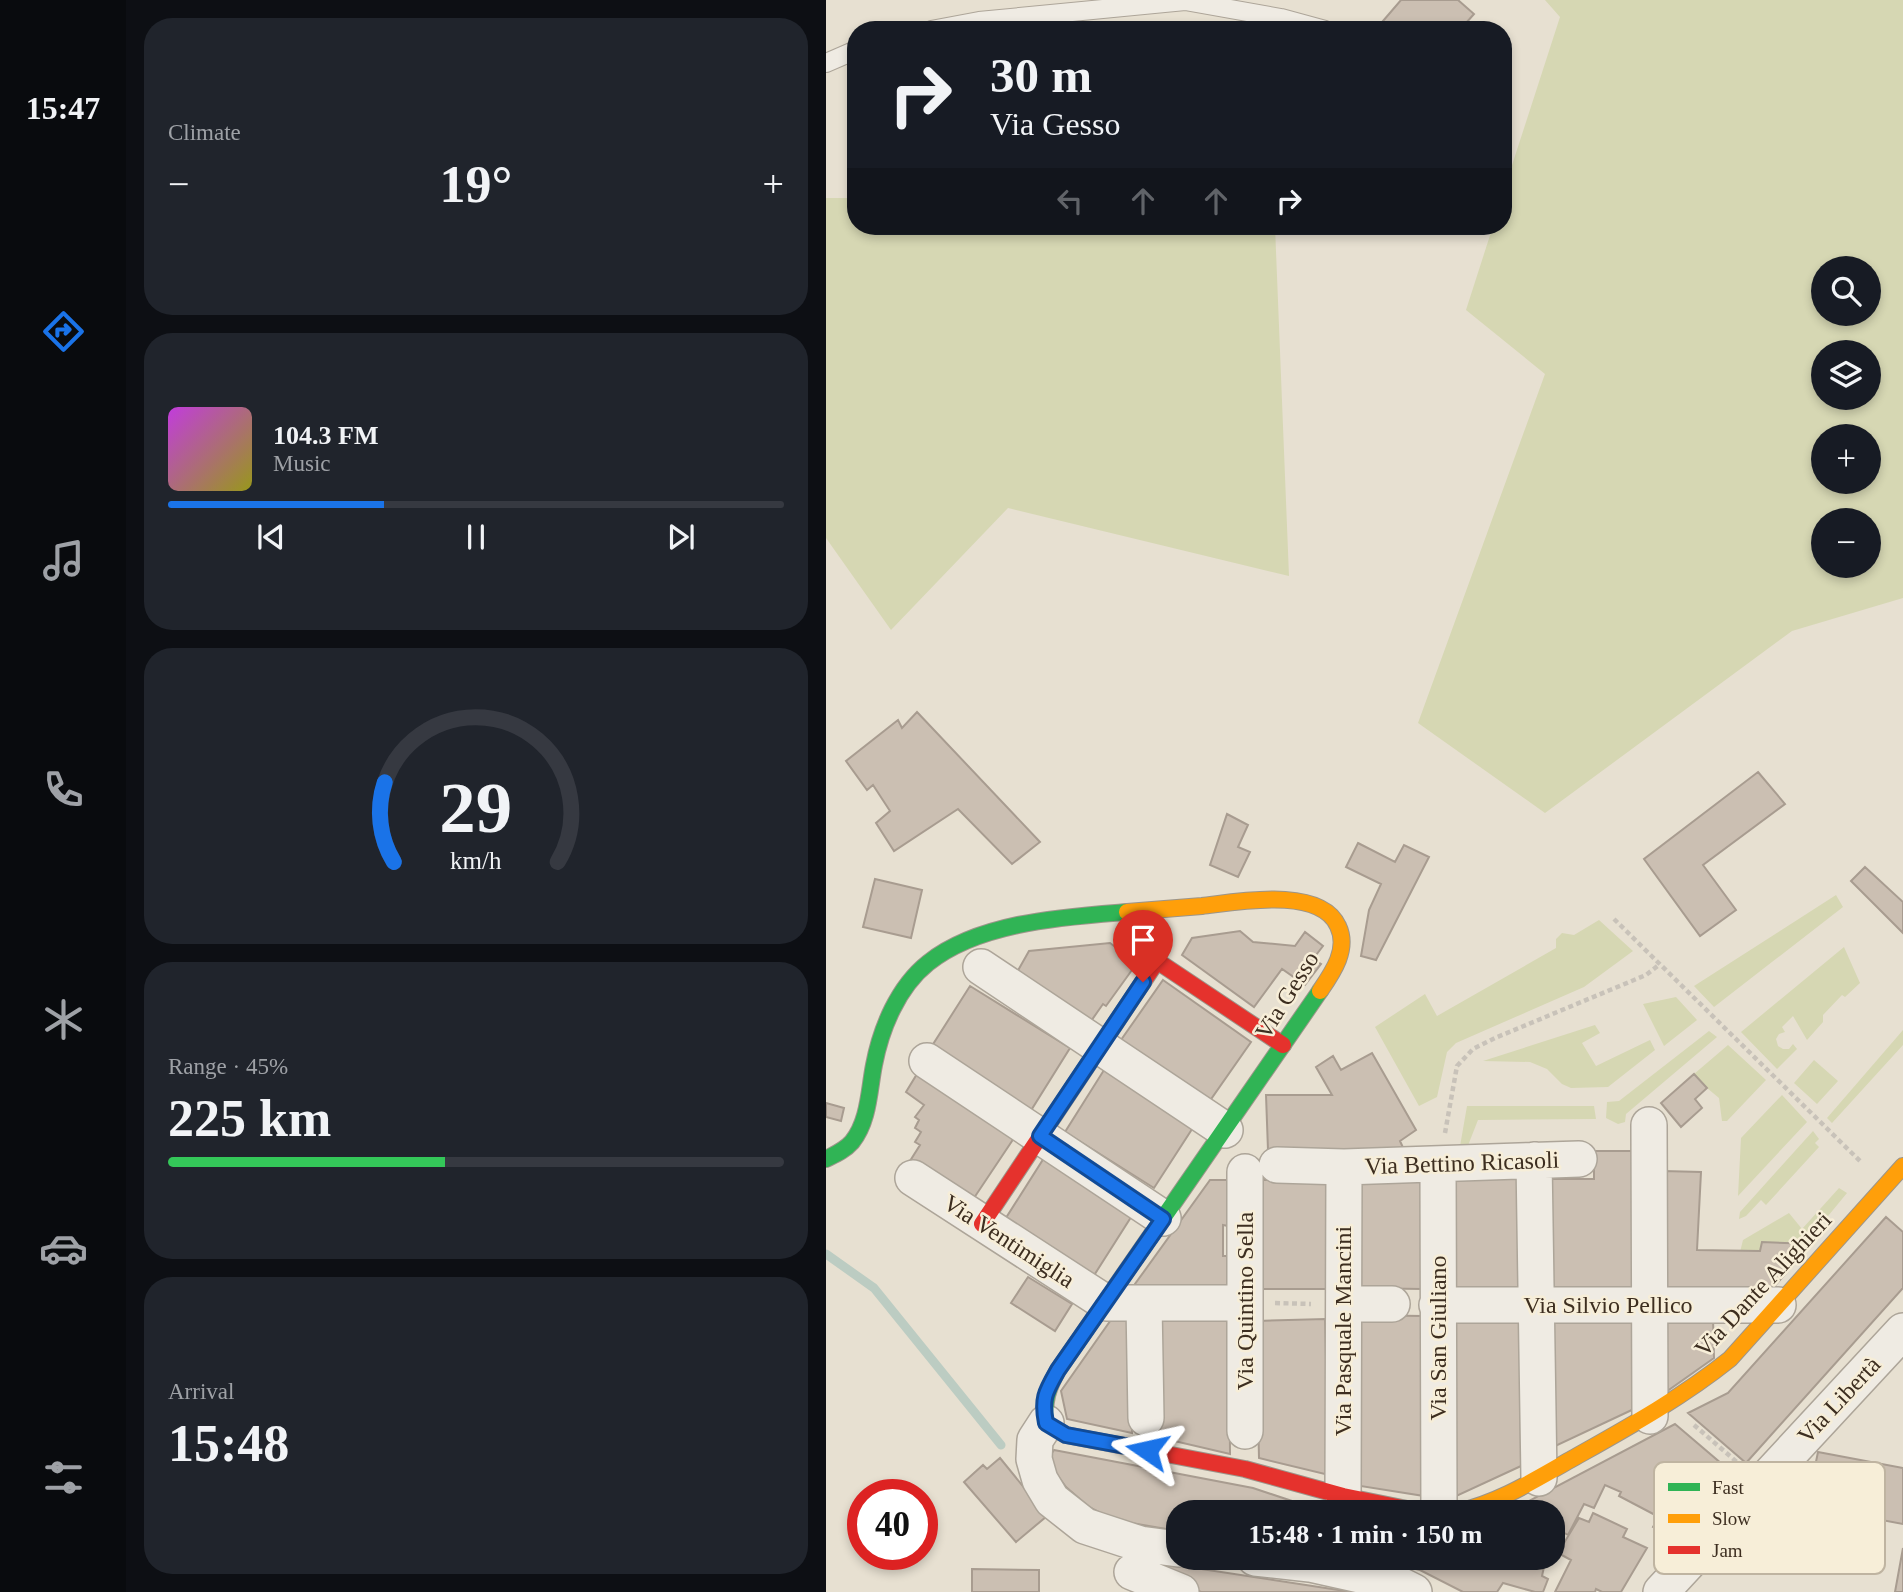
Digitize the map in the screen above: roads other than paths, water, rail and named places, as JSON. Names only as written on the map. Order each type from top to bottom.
[{"type":"street","name":"Via Gesso","points":[[826,1159],[839,1156],[852,1145],[862,1128],[877,1048],[884,1027],[899,999],[928,962],[948,949],[972,938],[1017,926],[1066,918],[1274,901],[1308,902],[1323,908],[1337,923],[1342,944],[1335,969],[1058,1370],[1045,1392],[1043,1406],[1046,1423]]},
{"type":"street","points":[[982,1224],[1157,961],[1283,1045]]},
{"type":"street","points":[[981,967],[1225,1130]]},
{"type":"street","points":[[927,1061],[1163,1219]]},
{"type":"street","points":[[1649,1125],[1649,1305],[1659,1410]]},
{"type":"street","name":"Via Bettino Ricasoli","points":[[1261,1168],[1579,1159]]},
{"type":"street","points":[[1534,1160],[1539,1478]]},
{"type":"street","name":"Via San Giuliano","points":[[1438,1164],[1439,1500]]},
{"type":"street","name":"Via Dante Alighieri","points":[[1493,1500],[1539,1478],[1659,1410],[1730,1359],[1903,1166]]},
{"type":"street","name":"Via Pasquale Mancini","points":[[1331,1500],[1344,1304],[1344,1167]]},
{"type":"street","name":"Via Quintino Sella","points":[[1245,1431],[1245,1303],[1261,1168]]},
{"type":"street","name":"Via Ventimiglia","points":[[913,1178],[1106,1303]]},
{"type":"street","points":[[1106,1303],[1245,1303]]},
{"type":"street","points":[[1144,1304],[1146,1418]]},
{"type":"street","points":[[1344,1304],[1392,1304]]},
{"type":"street","name":"Via Silvio Pellico","points":[[1437,1305],[1778,1305]]},
{"type":"street","name":"Via Libertà","points":[[1783,1462],[1903,1331]]},
{"type":"street","points":[[1181,1592],[1132,1569],[1052,1500],[1040,1480],[1034,1460],[1035,1440],[1046,1423],[1066,1435],[1245,1469],[1331,1500]]},
{"type":"street","points":[[1132,1569],[1166,1554]]},
{"type":"street","points":[[1345,1570],[1395,1583],[1414,1592]]},
{"type":"street","name":"Via Libertà","points":[[1661,1592],[1678,1574]]},
{"type":"lane","points":[[974,21],[1185,1],[1292,21]]},
{"type":"lane","points":[[826,63],[847,54]]},
{"type":"waterway","points":[[826,1254],[874,1288],[1001,1445]]}]
